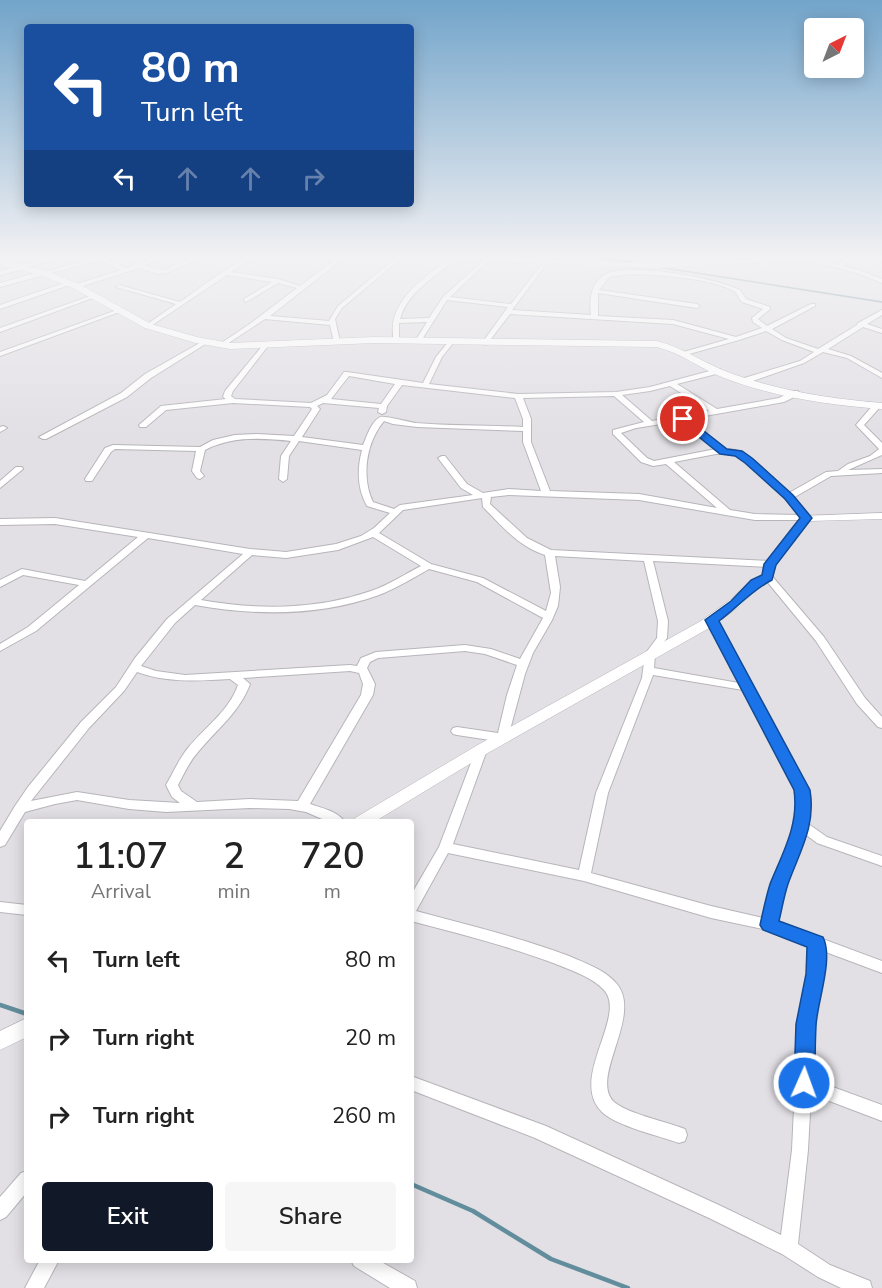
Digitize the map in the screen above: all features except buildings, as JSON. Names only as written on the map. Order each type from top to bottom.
[{"type":"main road","points":[[127,315],[148,326],[222,345],[265,346],[396,340],[663,345],[717,371],[744,381],[795,393],[879,406]]},
{"type":"street","points":[[0,330],[42,315]]},
{"type":"street","points":[[0,354],[108,315]]},
{"type":"street","points":[[148,326],[165,315]]},
{"type":"street","points":[[222,345],[266,315]]},
{"type":"street","points":[[334,315],[332,319],[337,342]]},
{"type":"street","points":[[396,340],[398,315]]},
{"type":"street","points":[[419,340],[433,315]]},
{"type":"street","points":[[485,343],[506,315]]},
{"type":"street","points":[[553,315],[673,322],[737,339]]},
{"type":"street","points":[[759,315],[754,319],[784,339],[849,357],[882,376]]},
{"type":"street","points":[[682,354],[737,339],[798,315]]},
{"type":"street","points":[[744,381],[799,363],[876,315]]},
{"type":"street","points":[[264,317],[334,323]]},
{"type":"street","points":[[396,321],[430,320]]},
{"type":"street","points":[[860,324],[882,331]]},
{"type":"street","points":[[43,437],[123,395],[148,376],[205,342]]},
{"type":"street","points":[[425,386],[439,357],[451,342]]},
{"type":"street","points":[[233,401],[227,397],[229,391],[261,354],[265,346]]},
{"type":"street","points":[[143,425],[164,408],[233,401],[312,405],[333,394],[347,374],[425,386],[518,396],[616,394],[717,371]]},
{"type":"street","points":[[395,512],[375,507],[368,500],[362,472],[372,432],[383,418],[383,406],[400,382]]},
{"type":"street","points":[[670,383],[716,412]]},
{"type":"street","points":[[795,393],[781,400],[616,432],[648,463],[669,462],[724,452],[732,452],[744,457],[789,497],[806,518]]},
{"type":"street","points":[[616,394],[651,424]]},
{"type":"street","points":[[518,396],[527,419],[525,429],[527,442],[547,494]]},
{"type":"street","points":[[323,401],[383,406]]},
{"type":"street","points":[[283,479],[285,456],[316,409],[312,405]]},
{"type":"street","points":[[841,472],[848,466],[877,456],[882,448],[860,425],[879,406]]},
{"type":"street","points":[[383,418],[393,422],[417,425],[525,429]]},
{"type":"street","points":[[683,419],[724,452]]},
{"type":"street","points":[[89,479],[108,450],[113,447],[201,448],[215,441],[230,439],[296,439],[367,448]]},
{"type":"street","points":[[200,476],[196,471],[201,448]]},
{"type":"street","points":[[442,458],[464,486],[484,496]]},
{"type":"street","points":[[669,462],[728,513]]},
{"type":"street","points":[[0,485],[19,470]]},
{"type":"street","points":[[789,497],[830,474],[882,471]]},
{"type":"street","points":[[0,522],[55,521],[144,537],[286,555],[338,547],[373,533],[400,507],[509,492],[639,497],[755,517],[882,516]]},
{"type":"street","points":[[484,496],[486,505],[521,539],[541,552],[648,558],[769,571],[820,639],[861,701],[882,724]]},
{"type":"street","points":[[366,819],[481,750],[711,620],[735,603],[769,571],[806,518]]},
{"type":"street","points":[[373,533],[428,566],[480,580],[549,616]]},
{"type":"street","points":[[0,648],[32,629],[144,537]]},
{"type":"street","points":[[0,842],[18,810],[85,725],[120,689],[134,667],[171,621],[250,552]]},
{"type":"street","points":[[503,738],[508,707],[524,664],[549,616],[555,599],[556,586],[550,553]]},
{"type":"street","points":[[585,876],[602,793],[649,671],[650,654],[662,638],[663,621],[648,558]]},
{"type":"street","points":[[193,602],[222,608],[244,609],[339,604],[380,591],[428,566]]},
{"type":"street","points":[[0,584],[22,572],[88,584]]},
{"type":"street","points":[[711,620],[745,687],[797,777],[804,804],[802,826],[778,887],[769,925]]},
{"type":"street","points":[[361,670],[365,660],[376,655],[465,648],[487,651],[524,664]]},
{"type":"street","points":[[134,667],[168,677],[234,676],[350,668],[367,674],[367,695],[302,807]]},
{"type":"street","points":[[649,671],[745,687]]},
{"type":"street","points":[[194,807],[176,794],[172,785],[191,752],[228,711],[243,690],[244,684],[234,676]]},
{"type":"street","points":[[457,731],[503,738]]},
{"type":"street","points":[[414,902],[445,847],[481,750]]},
{"type":"street","points":[[18,810],[78,796],[136,805],[194,807],[234,803],[302,807],[334,819]]},
{"type":"street","points":[[802,826],[822,840],[882,861]]},
{"type":"street","points":[[445,847],[585,876],[711,912],[769,925],[882,967]]},
{"type":"street","points":[[0,907],[24,910]]},
{"type":"street","points":[[414,916],[556,957],[588,970],[607,982],[614,990],[618,1003],[599,1083],[600,1098],[618,1113],[679,1135]]},
{"type":"street","points":[[788,1248],[800,1150],[806,1024],[815,974],[816,943]]},
{"type":"street","points":[[2,1039],[24,1028]]},
{"type":"street","points":[[804,1083],[882,1113]]},
{"type":"street","points":[[414,1084],[540,1132],[715,1212],[788,1248],[825,1271],[863,1288]]},
{"type":"street","points":[[0,1211],[24,1183]]},
{"type":"street","points":[[34,1288],[48,1263]]},
{"type":"street","points":[[365,1263],[408,1288]]},
{"type":"waterway","points":[[0,1005],[24,1013]]},
{"type":"waterway","points":[[414,1185],[473,1211],[551,1259],[628,1288]]},
{"type":"route","points":[[683,419],[724,452],[732,452],[749,460],[789,497],[806,518],[770,564],[768,577],[756,583],[735,603],[711,620],[802,790],[804,804],[802,826],[778,887],[769,925],[816,943],[815,974],[806,1024],[804,1083]]}]
